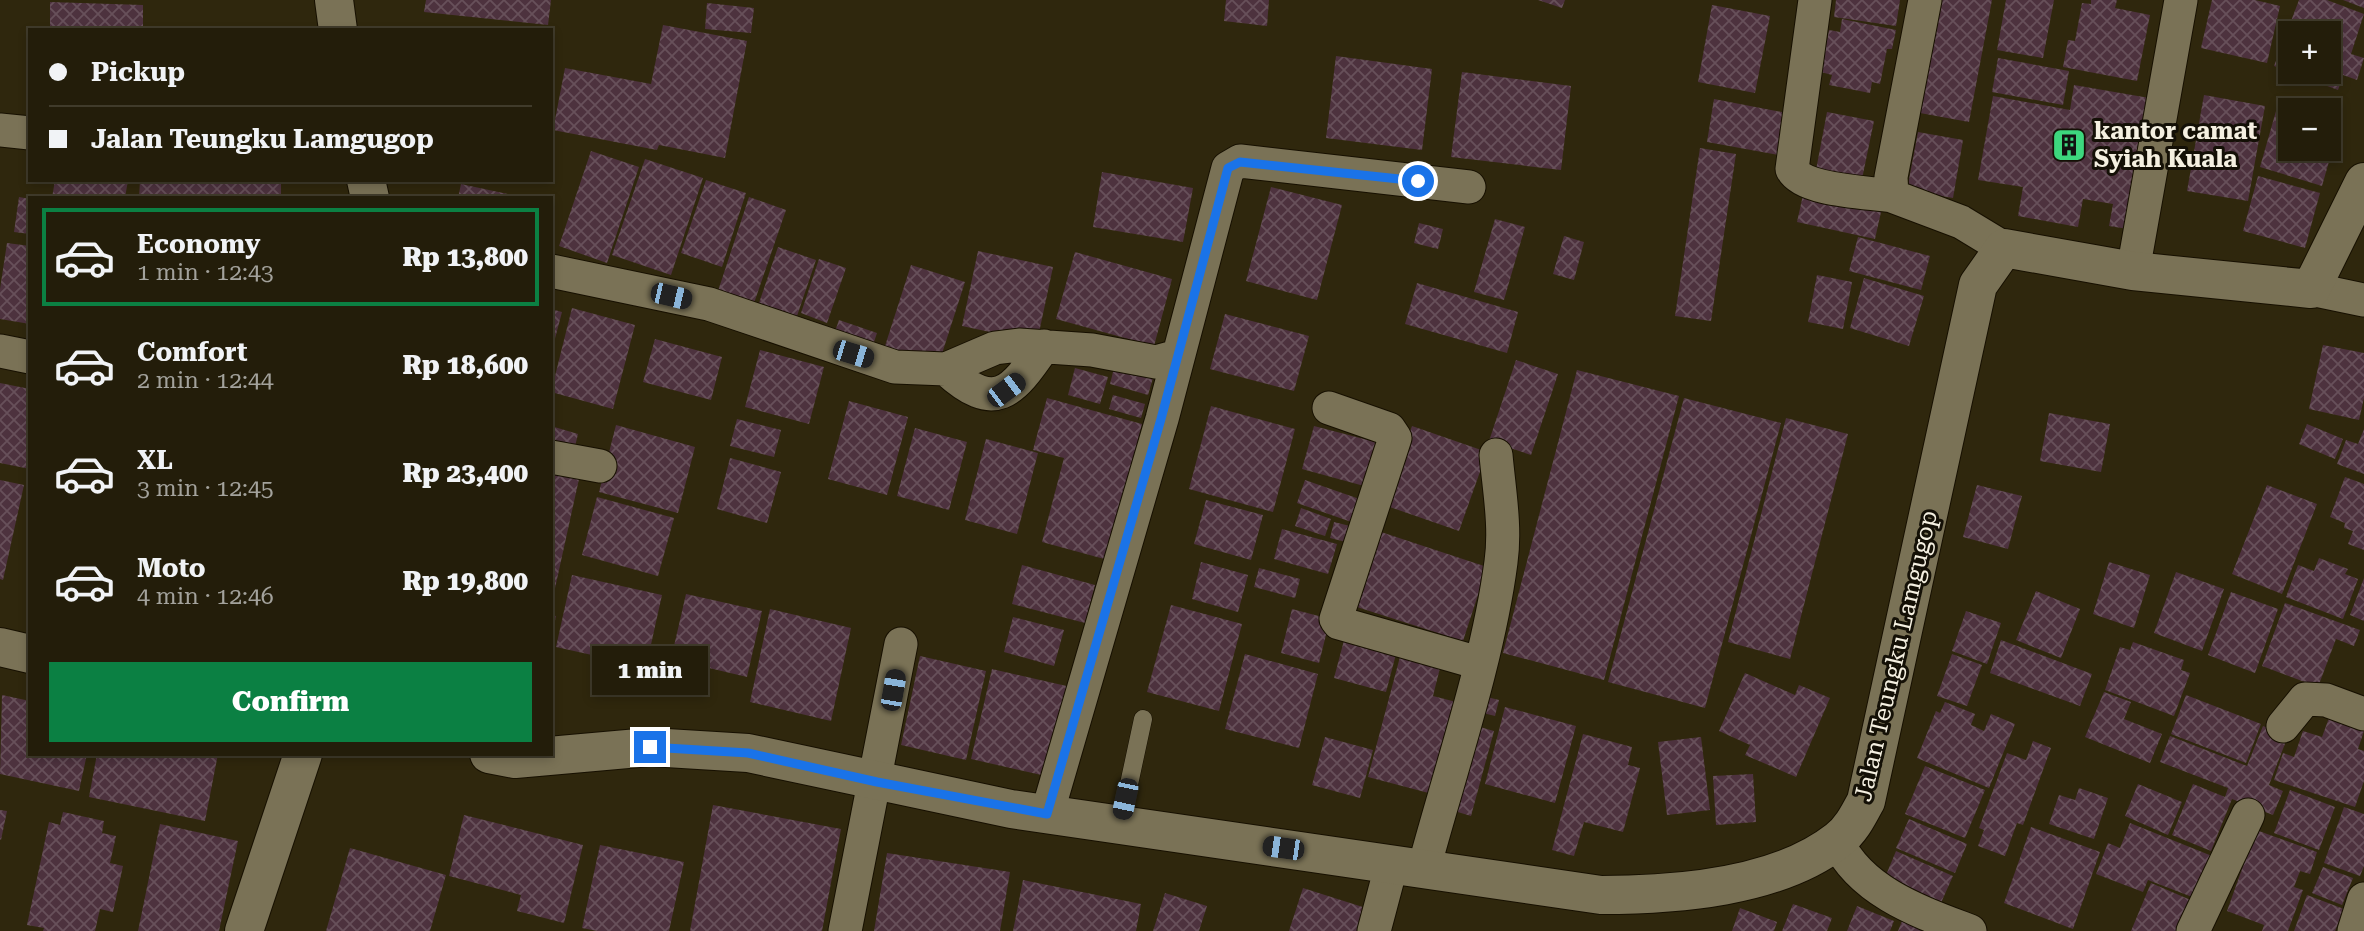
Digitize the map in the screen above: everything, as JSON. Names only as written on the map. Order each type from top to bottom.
[{"type":"street","points":[[334,0],[338,28]]},
{"type":"street","points":[[1815,0],[1792,169],[1801,180],[1815,185],[1892,196],[1961,222],[2004,248],[2133,271],[2311,289],[2364,300]]},
{"type":"street","points":[[1892,196],[1891,177],[1925,0]]},
{"type":"street","points":[[2133,271],[2180,0]]},
{"type":"street","points":[[0,130],[28,133]]},
{"type":"street","points":[[1047,814],[1178,356],[1228,168],[1240,162],[1469,187]]},
{"type":"street","points":[[2311,289],[2364,182]]},
{"type":"street","name":"Jalan Teungku Lamgugop","points":[[553,756],[650,747],[748,753],[877,782],[1047,814],[1601,895],[1659,895],[1778,872],[1838,841],[1857,818],[1866,801],[1978,285],[2004,248]]},
{"type":"street","points":[[553,271],[709,304],[895,367],[946,369],[995,348],[1044,346],[1092,350],[1156,362],[1178,356]]},
{"type":"street","points":[[0,351],[28,357]]},
{"type":"street","points":[[1329,408],[1389,429],[1395,438],[1336,612],[1336,619],[1339,623],[1479,663]]},
{"type":"street","points":[[1374,931],[1408,865],[1479,663],[1503,542],[1496,455]]},
{"type":"street","points":[[553,457],[600,466]]},
{"type":"street","points":[[845,931],[877,782],[901,644]]},
{"type":"street","points":[[0,647],[28,654]]},
{"type":"street","points":[[2283,726],[2305,699],[2326,700],[2364,714]]},
{"type":"street","points":[[244,931],[302,756]]},
{"type":"street","name":"Jalan Teungku Lamgugop","points":[[499,756],[515,759],[549,756]]},
{"type":"street","points":[[2193,931],[2248,815]]},
{"type":"street","points":[[1838,841],[1845,857],[1860,875],[1912,908],[1961,929]]},
{"type":"street","points":[[2354,931],[2364,899]]},
{"type":"lane","points":[[1120,826],[1143,719]]},
{"type":"building","points":[[426,0],[551,0],[548,25],[424,12]]},
{"type":"building","points":[[1226,0],[1269,0],[1267,26],[1224,21]]},
{"type":"building","points":[[1538,0],[1565,0],[1562,8]]},
{"type":"building","points":[[1836,0],[1900,0],[1896,26],[1834,17]]},
{"type":"building","points":[[1941,0],[1992,0],[1969,122],[1920,113]]},
{"type":"building","points":[[2006,0],[2054,0],[2043,58],[1997,50]]},
{"type":"building","points":[[2091,0],[2117,0],[2115,8],[2150,15],[2137,81],[2063,67],[2068,40],[2075,41],[2082,3],[2091,4]]},
{"type":"building","points":[[2212,0],[2255,0],[2280,6],[2267,63],[2201,48]]},
{"type":"building","points":[[2299,0],[2327,0],[2364,14],[2351,54],[2364,58],[2357,80],[2343,75],[2341,81],[2341,21],[2291,21]]},
{"type":"building","points":[[2343,0],[2364,0],[2364,8]]},
{"type":"building","points":[[50,2],[143,5],[143,28],[50,28]]},
{"type":"building","points":[[707,3],[754,8],[751,33],[705,29]]},
{"type":"building","points":[[1712,5],[1770,16],[1755,93],[1698,82]]},
{"type":"building","points":[[1842,19],[1896,30],[1892,49],[1887,49],[1880,84],[1872,82],[1870,93],[1829,85],[1832,75],[1821,72],[1829,30],[1840,32]]},
{"type":"building","points":[[663,25],[747,41],[725,158],[659,145],[657,150],[553,130],[565,68],[651,84]]},
{"type":"building","points":[[1336,56],[1432,69],[1422,150],[1326,138]]},
{"type":"building","points":[[1998,58],[2069,71],[2063,105],[1992,92]]},
{"type":"building","points":[[1462,72],[1571,86],[1561,170],[1451,157]]},
{"type":"building","points":[[2322,84],[2340,84],[2338,90]]},
{"type":"building","name":"kantor camat Syiah Kuala","points":[[2074,85],[2161,100],[2128,229],[2109,226],[2113,204],[2083,199],[2078,227],[2018,216],[2023,187],[1978,180],[1993,96],[2070,110]]},
{"type":"building","points":[[2204,95],[2265,106],[2248,201],[2187,191]]},
{"type":"building","points":[[1714,99],[1797,115],[1790,157],[1707,142]]},
{"type":"building","points":[[2276,111],[2278,161],[2329,161],[2322,186],[2260,167]]},
{"type":"building","points":[[1827,112],[1874,121],[1862,179],[1816,170]]},
{"type":"building","points":[[1918,132],[1963,140],[1953,198],[1907,190]]},
{"type":"building","points":[[1700,148],[1736,154],[1711,321],[1675,316]]},
{"type":"building","points":[[591,151],[639,167],[607,263],[559,246]]},
{"type":"building","points":[[645,159],[703,178],[671,275],[612,255]]},
{"type":"building","points":[[1102,172],[1193,188],[1183,242],[1093,227]]},
{"type":"building","points":[[2258,176],[2320,193],[2305,248],[2243,231]]},
{"type":"building","points":[[706,180],[746,193],[722,267],[681,253]]},
{"type":"building","points":[[55,182],[128,182],[125,196],[52,196]]},
{"type":"building","points":[[140,182],[281,182],[281,196],[139,196]]},
{"type":"building","points":[[461,184],[516,196],[458,196]]},
{"type":"building","points":[[1271,187],[1342,205],[1317,300],[1246,281]]},
{"type":"building","points":[[1803,195],[1881,212],[1875,239],[1797,222]]},
{"type":"building","points":[[19,197],[28,199],[28,234],[14,232]]},
{"type":"building","points":[[749,197],[786,210],[753,306],[717,294]]},
{"type":"building","points":[[1495,219],[1525,227],[1504,300],[1474,292]]},
{"type":"building","points":[[1419,223],[1443,229],[1438,249],[1414,243]]},
{"type":"building","points":[[1564,236],[1584,242],[1574,280],[1553,274]]},
{"type":"building","points":[[1858,237],[1930,256],[1921,290],[1849,271]]},
{"type":"building","points":[[7,243],[28,246],[28,324],[0,319],[0,289]]},
{"type":"building","points":[[778,247],[816,260],[797,316],[759,303]]},
{"type":"building","points":[[978,251],[1053,267],[1037,342],[962,326]]},
{"type":"building","points":[[1075,252],[1172,279],[1154,346],[1056,319]]},
{"type":"building","points":[[819,259],[846,268],[827,323],[801,313]]},
{"type":"building","points":[[911,265],[965,282],[939,363],[885,346]]},
{"type":"building","points":[[1817,275],[1852,282],[1843,329],[1808,322]]},
{"type":"building","points":[[1864,278],[1924,296],[1909,346],[1850,328]]},
{"type":"building","points":[[1417,283],[1518,312],[1507,353],[1405,324]]},
{"type":"building","points":[[572,308],[635,325],[613,409],[553,393]]},
{"type":"building","points":[[553,310],[562,312],[553,346]]},
{"type":"building","points":[[1225,314],[1309,336],[1294,391],[1210,369]]},
{"type":"building","points":[[839,320],[877,333],[870,354],[832,340]]},
{"type":"building","points":[[655,339],[722,357],[711,400],[643,382]]},
{"type":"building","points":[[2323,345],[2364,353],[2364,398],[2359,420],[2309,409]]},
{"type":"building","points":[[760,350],[824,367],[809,424],[745,407]]},
{"type":"building","points":[[1116,360],[1155,371],[1148,395],[1110,384]]},
{"type":"building","points":[[1516,360],[1558,374],[1531,455],[1489,441]]},
{"type":"building","points":[[1075,368],[1108,377],[1100,404],[1068,395]]},
{"type":"building","points":[[1577,370],[1679,396],[1604,680],[1503,653]]},
{"type":"building","points":[[0,383],[28,389],[28,469],[0,463]]},
{"type":"building","points":[[1113,395],[1145,404],[1141,418],[1109,409]]},
{"type":"building","points":[[1047,398],[1142,424],[1108,560],[1042,542],[1064,458],[1033,450]]},
{"type":"building","points":[[1684,398],[1781,423],[1705,708],[1608,682]]},
{"type":"building","points":[[849,401],[908,417],[887,495],[828,479]]},
{"type":"building","points":[[1211,406],[1295,429],[1273,512],[1189,489]]},
{"type":"building","points":[[2049,413],[2110,424],[2101,472],[2040,461]]},
{"type":"building","points":[[1786,418],[1848,434],[1790,659],[1728,642]]},
{"type":"building","points":[[737,419],[781,430],[774,457],[730,446]]},
{"type":"building","points":[[2307,424],[2343,439],[2335,459],[2299,444]]},
{"type":"building","points":[[616,425],[695,447],[678,513],[599,492]]},
{"type":"building","points":[[1314,426],[1387,445],[1375,489],[1302,469]]},
{"type":"building","points":[[1412,426],[1487,452],[1459,531],[1384,505]]},
{"type":"building","points":[[553,427],[578,434],[572,459],[553,454]]},
{"type":"building","points":[[915,428],[967,442],[949,510],[897,496]]},
{"type":"building","points":[[2364,429],[2364,474],[2337,464],[2346,440],[2358,444]]},
{"type":"building","points":[[986,439],[1038,453],[1017,534],[965,520]]},
{"type":"building","points":[[730,458],[781,472],[767,523],[717,509]]},
{"type":"building","points":[[553,473],[579,479],[553,597]]},
{"type":"building","points":[[2345,477],[2364,484],[2364,550],[2348,544],[2353,531],[2344,528],[2345,523],[2330,517]]},
{"type":"building","points":[[0,480],[24,485],[3,580],[0,579]]},
{"type":"building","points":[[1305,480],[1368,502],[1360,525],[1297,503]]},
{"type":"building","points":[[1977,485],[2022,496],[2008,549],[1963,537]]},
{"type":"building","points":[[2267,485],[2317,504],[2282,594],[2232,574]]},
{"type":"building","points":[[597,497],[674,518],[658,576],[582,555]]},
{"type":"building","points":[[1206,500],[1263,515],[1251,560],[1194,544]]},
{"type":"building","points":[[1301,508],[1331,519],[1325,536],[1295,526]]},
{"type":"building","points":[[1334,522],[1358,528],[1354,544],[1330,538]]},
{"type":"building","points":[[1282,529],[1337,544],[1328,574],[1274,559]]},
{"type":"building","points":[[1381,532],[1487,567],[1463,641],[1357,607]]},
{"type":"building","points":[[2319,558],[2348,569],[2345,574],[2358,579],[2343,619],[2286,597],[2298,565],[2314,571]]},
{"type":"building","points":[[1201,562],[1248,575],[1238,612],[1192,599]]},
{"type":"building","points":[[2109,562],[2150,575],[2134,628],[2093,614]]},
{"type":"building","points":[[1022,565],[1095,585],[1085,623],[1012,604]]},
{"type":"building","points":[[1259,568],[1300,579],[1295,598],[1254,587]]},
{"type":"building","points":[[2176,572],[2224,589],[2202,651],[2154,633]]},
{"type":"building","points":[[572,575],[662,595],[646,667],[556,647]]},
{"type":"building","points":[[2364,578],[2364,621],[2350,615]]},
{"type":"building","points":[[2036,591],[2080,609],[2061,658],[2016,640]]},
{"type":"building","points":[[2231,592],[2278,609],[2255,673],[2208,655]]},
{"type":"building","points":[[686,594],[762,611],[747,677],[671,659]]},
{"type":"building","points":[[2285,603],[2360,630],[2354,646],[2336,639],[2318,687],[2262,666]]},
{"type":"building","points":[[1171,605],[1242,624],[1219,711],[1147,692]]},
{"type":"building","points":[[770,609],[851,628],[831,721],[750,702]]},
{"type":"building","points":[[1292,609],[1330,619],[1319,663],[1281,653]]},
{"type":"building","points":[[1966,611],[2001,623],[1987,664],[1952,651]]},
{"type":"building","points":[[1013,617],[1064,630],[1054,666],[1004,652]]},
{"type":"building","points":[[1347,629],[1399,643],[1386,692],[1334,678]]},
{"type":"building","points":[[2001,640],[2092,674],[2080,706],[1990,673]]},
{"type":"building","points":[[2133,642],[2184,660],[2181,670],[2190,673],[2174,716],[2105,690],[2120,647],[2130,650]]},
{"type":"building","points":[[1401,653],[1441,664],[1433,696],[1464,704],[1440,796],[1368,777]]},
{"type":"building","points":[[1245,654],[1318,674],[1299,748],[1225,729]]},
{"type":"building","points":[[1952,654],[1982,665],[1967,706],[1937,696]]},
{"type":"building","points":[[920,656],[986,671],[966,760],[901,745]]},
{"type":"building","points":[[992,669],[1071,687],[1050,777],[971,759]]},
{"type":"building","points":[[1745,673],[1795,695],[1799,685],[1830,698],[1796,777],[1745,755],[1750,745],[1719,731]]},
{"type":"building","points":[[2104,692],[2131,702],[2124,719],[2162,734],[2150,763],[2085,737]]},
{"type":"building","points":[[2,695],[28,701],[28,756],[87,756],[79,791],[0,774]]},
{"type":"building","points":[[2186,695],[2261,724],[2246,763],[2171,734]]},
{"type":"building","points":[[1483,696],[1499,700],[1495,716],[1479,712]]},
{"type":"building","points":[[1945,702],[1975,714],[1971,725],[1984,731],[1991,714],[2015,724],[1989,788],[1917,758],[1936,711],[1940,713]]},
{"type":"building","points":[[1505,707],[1576,726],[1555,803],[1485,784]]},
{"type":"building","points":[[2333,707],[2364,717],[2364,731],[2358,749],[2364,751],[2364,781],[2355,807],[2274,780],[2283,753],[2294,757],[2303,731],[2322,737]]},
{"type":"building","points":[[1473,725],[1494,731],[1471,816],[1451,810]]},
{"type":"building","points":[[2263,726],[2288,736],[2269,785],[2283,791],[2273,815],[2232,799],[2211,851],[2172,835],[2193,784],[2225,797],[2228,788],[2160,762],[2170,736],[2247,766]]},
{"type":"building","points":[[1583,734],[1632,747],[1628,765],[1640,768],[1623,832],[1584,822],[1574,856],[1552,850]]},
{"type":"building","points":[[1325,737],[1373,750],[1360,798],[1312,785]]},
{"type":"building","points":[[1701,737],[1710,810],[1667,815],[1658,742]]},
{"type":"building","points":[[2033,741],[2051,748],[2023,825],[2017,823],[2005,856],[1978,846],[1984,830],[1979,828],[2007,753],[2026,760]]},
{"type":"building","points":[[97,756],[218,756],[205,821],[89,797]]},
{"type":"building","points":[[1925,766],[1985,790],[1965,838],[1905,814]]},
{"type":"building","points":[[1753,774],[1756,822],[1716,825],[1713,776]]},
{"type":"building","points":[[2138,784],[2182,802],[2168,835],[2125,816]]},
{"type":"building","points":[[2079,788],[2108,798],[2094,839],[2049,824],[2059,795],[2075,800]]},
{"type":"building","points":[[2290,790],[2335,807],[2319,850],[2274,833]]},
{"type":"building","points":[[713,805],[841,829],[822,931],[690,931]]},
{"type":"building","points":[[2344,807],[2364,814],[2364,866],[2360,876],[2324,863]]},
{"type":"building","points":[[0,810],[7,811],[1,840],[0,839]]},
{"type":"building","points":[[63,812],[104,821],[102,833],[116,836],[110,863],[123,866],[113,912],[100,909],[95,931],[43,931],[44,928],[27,925],[49,822],[60,825]]},
{"type":"building","points":[[464,815],[583,845],[564,923],[517,911],[521,895],[449,876]]},
{"type":"building","points":[[1909,819],[1967,844],[1955,873],[1896,848]]},
{"type":"building","points":[[2130,823],[2217,858],[2200,900],[2148,880],[2143,892],[2096,874],[2108,843],[2120,848]]},
{"type":"building","points":[[160,824],[238,841],[219,931],[138,931]]},
{"type":"building","points":[[2031,827],[2100,852],[2073,929],[2004,903]]},
{"type":"building","points":[[2256,830],[2317,852],[2310,874],[2300,871],[2294,887],[2303,890],[2288,931],[2262,931],[2264,925],[2227,911]]},
{"type":"building","points":[[600,845],[684,862],[669,931],[597,931],[582,928]]},
{"type":"building","points":[[350,848],[446,875],[430,931],[326,931]]},
{"type":"building","points":[[1896,851],[1953,876],[1940,905],[1884,880]]},
{"type":"building","points":[[887,853],[1010,872],[1000,931],[874,931]]},
{"type":"building","points":[[2323,867],[2353,878],[2342,905],[2312,893]]},
{"type":"building","points":[[1023,880],[1141,904],[1136,931],[1013,931]]},
{"type":"building","points":[[2151,883],[2193,901],[2181,931],[2131,931]]},
{"type":"building","points":[[1303,888],[1369,909],[1362,931],[1289,931]]},
{"type":"building","points":[[1165,893],[1207,906],[1199,931],[1153,931]]},
{"type":"building","points":[[2307,895],[2344,909],[2335,931],[2294,931]]},
{"type":"building","points":[[1793,904],[1832,918],[1827,931],[1782,931]]},
{"type":"building","points":[[1857,906],[1894,921],[1890,931],[1847,931]]},
{"type":"building","points":[[1740,908],[1777,922],[1774,931],[1732,931]]},
{"type":"building","points":[[1904,916],[1940,931],[1898,931]]},
{"type":"place","name":"kantor camat Syiah Kuala","points":[[2069,145]]},
{"type":"route","points":[[650,747],[748,753],[877,782],[1047,814],[1161,419],[1228,168],[1240,162],[1418,181]]}]
